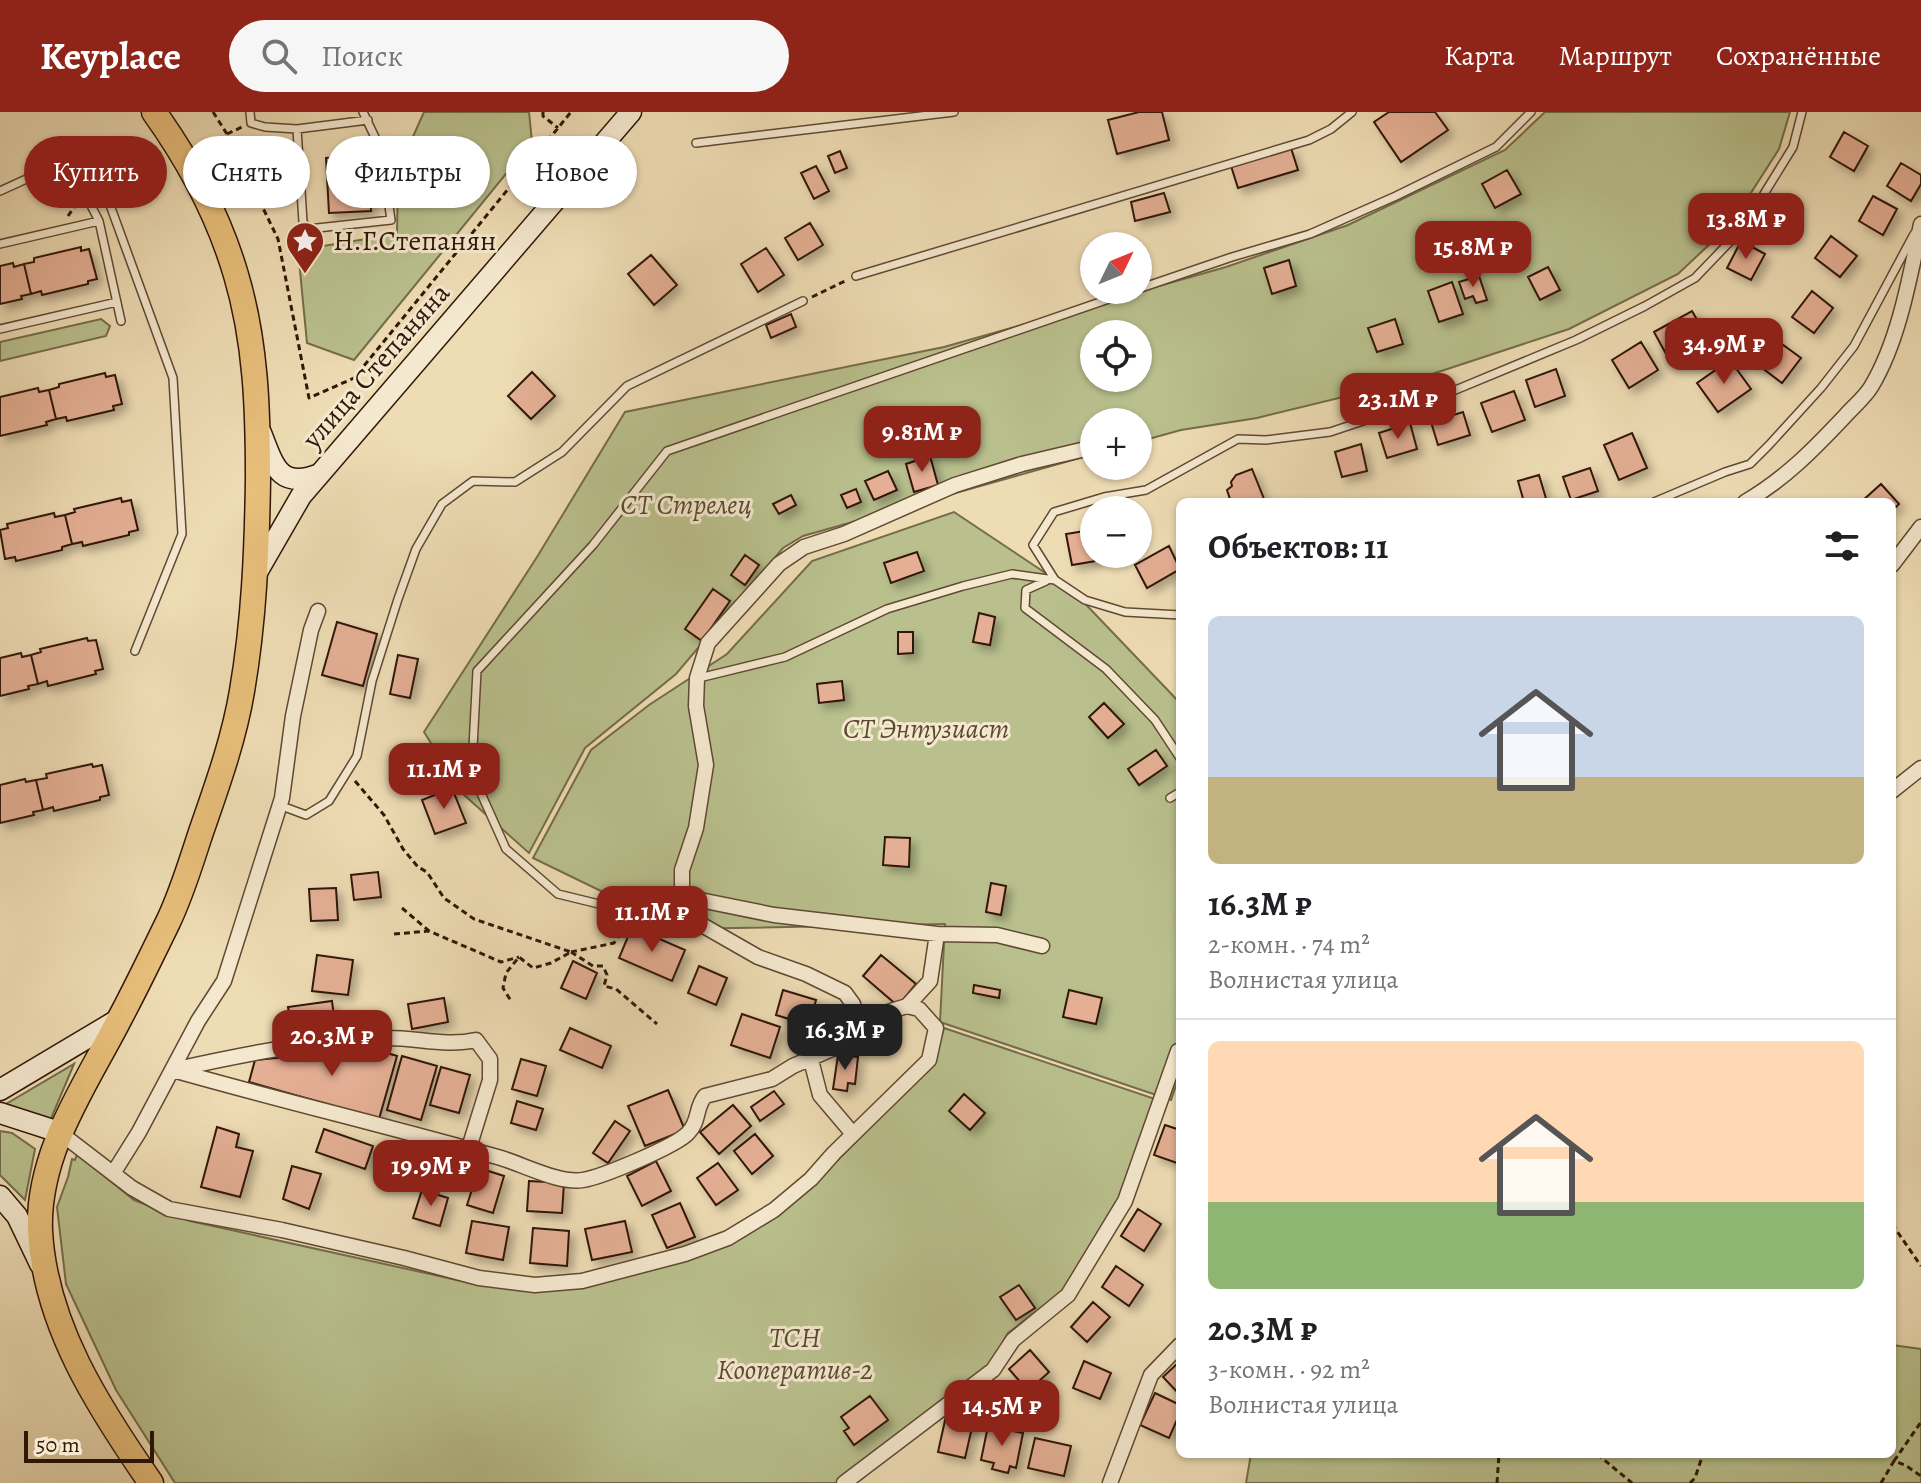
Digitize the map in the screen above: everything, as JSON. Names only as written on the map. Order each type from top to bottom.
[{"type":"main road","points":[[45,1276],[40,1229],[43,1193],[59,1132],[170,916],[227,753],[242,694],[256,574],[258,423],[255,371],[247,319],[224,238],[196,179],[154,112]]},
{"type":"main road","name":"улица Степаняна","points":[[256,574],[301,496],[631,112]]},
{"type":"main road","name":"улица Степаняна","points":[[258,423],[273,464],[285,476],[302,481],[320,474]]},
{"type":"main road","name":"улица Степаняна","points":[[257,511],[277,510],[301,496]]},
{"type":"main road","points":[[0,1090],[119,1019]]},
{"type":"main road","points":[[0,1113],[59,1132]]},
{"type":"main road","points":[[59,1132],[53,1248],[66,1318],[108,1401],[163,1483]]},
{"type":"main road","points":[[0,1196],[17,1216],[45,1276],[59,1326],[98,1400],[151,1483]]},
{"type":"street","points":[[1752,498],[1772,486],[1810,453],[1871,388],[1905,298],[1920,225]]},
{"type":"street","points":[[859,1030],[853,1004],[845,993],[806,974],[758,957],[702,925],[687,911],[682,890],[682,870],[696,828],[706,765],[696,706],[697,678],[708,643],[779,564],[804,547],[844,534],[955,485],[1080,450]]},
{"type":"street","points":[[1896,560],[1921,527]]},
{"type":"street","points":[[114,1172],[198,1021],[224,981],[279,805],[296,702],[318,611]]},
{"type":"street","points":[[1896,788],[1921,768]]},
{"type":"street","points":[[687,911],[700,900],[774,915],[937,934],[997,935],[1042,946]]},
{"type":"street","points":[[173,1070],[580,1181],[610,1173],[687,1135],[699,1118],[699,1104],[705,1096],[772,1079],[793,1066],[848,1042],[878,1015],[907,1006],[930,981],[937,934]]},
{"type":"street","points":[[59,1132],[132,1188],[169,1209],[297,1233],[479,1278],[535,1285],[582,1281],[685,1254],[728,1238],[774,1210],[811,1179],[929,1060],[936,1028],[919,1009],[907,1006]]},
{"type":"street","points":[[173,1070],[260,1051],[385,1038],[461,1044],[476,1040],[490,1059],[490,1080],[468,1151]]},
{"type":"street","points":[[844,1483],[993,1370],[1013,1340],[1068,1295],[1125,1201],[1176,1057]]},
{"type":"street","points":[[811,1060],[820,1095],[853,1134]]},
{"type":"street","points":[[1110,1483],[1151,1375],[1176,1349]]},
{"type":"lane","points":[[250,112],[251,123],[265,127],[297,129],[368,120]]},
{"type":"lane","points":[[297,129],[303,222],[308,229],[391,220],[381,150],[363,112]]},
{"type":"lane","points":[[696,143],[954,112]]},
{"type":"lane","points":[[856,276],[1309,140],[1331,129],[1352,112]]},
{"type":"lane","points":[[1152,285],[1310,234],[1382,203],[1496,147],[1531,112]]},
{"type":"lane","points":[[1052,580],[1033,545],[1054,512],[1104,497],[1146,490],[1238,439],[1266,440],[1330,432],[1453,391],[1576,340],[1695,278],[1719,256],[1749,218],[1793,147],[1802,112]]},
{"type":"lane","points":[[0,191],[90,150],[173,378],[182,534],[135,651]]},
{"type":"lane","points":[[90,208],[99,221],[121,321]]},
{"type":"lane","points":[[0,244],[99,221]]},
{"type":"lane","points":[[1663,498],[1750,464],[1769,445],[1854,346],[1920,225]]},
{"type":"lane","points":[[279,805],[306,815],[329,801],[357,756],[372,681],[398,599],[416,549],[442,504],[473,481],[515,482],[562,452],[627,386],[803,301]]},
{"type":"lane","points":[[0,329],[117,302]]},
{"type":"lane","points":[[687,911],[603,905],[558,894],[506,849],[480,791],[473,747],[477,671],[593,545],[667,451],[1096,304]]},
{"type":"lane","points":[[697,678],[785,657],[887,609],[1012,574],[1052,580],[1085,600],[1125,612],[1176,615]]},
{"type":"lane","points":[[1052,580],[1026,590],[1025,608],[1106,669],[1155,720],[1176,752]]},
{"type":"lane","points":[[1170,798],[1176,794]]},
{"type":"path","points":[[213,112],[227,134],[278,239],[309,398],[354,378],[571,112]]},
{"type":"path","points":[[543,112],[543,116],[558,128]]},
{"type":"path","points":[[71,228],[68,215],[75,208]]},
{"type":"path","points":[[803,301],[856,276]]},
{"type":"path","points":[[347,772],[384,815],[403,849],[418,867],[427,872],[444,898],[474,919],[571,952],[593,966],[603,966],[607,975],[604,986],[616,989],[657,1024]]},
{"type":"path","points":[[402,908],[429,931],[501,962],[519,957]]},
{"type":"path","points":[[519,957],[533,968],[551,963],[571,952],[614,943],[630,918],[641,920]]},
{"type":"path","points":[[394,934],[429,931]]},
{"type":"path","points":[[511,1001],[503,988],[506,973],[519,957]]},
{"type":"path","points":[[1896,1230],[1921,1266]]},
{"type":"path","points":[[1881,1483],[1921,1422]]},
{"type":"path","points":[[1497,1483],[1499,1458]]},
{"type":"path","points":[[1602,1458],[1632,1483]]},
{"type":"path","points":[[1690,1483],[1695,1478],[1702,1458]]},
{"type":"path","points":[[1894,1461],[1921,1476]]},
{"type":"green space","points":[[424,112],[529,112],[531,136],[506,136],[506,174],[490,193],[490,136],[413,136]]},
{"type":"green space","name":"СТ Стрелец","points":[[1545,112],[1790,112],[1779,149],[1731,224],[1678,274],[1569,329],[1417,379],[1257,418],[1181,430],[1152,438],[1152,408],[1080,408],[1080,458],[803,536],[783,548],[676,674],[585,748],[529,853],[463,794],[424,732],[537,557],[625,412],[944,347],[1096,304],[1152,304],[1152,288],[1226,267],[1348,225],[1505,150]]},
{"type":"green space","points":[[397,208],[478,208],[354,360],[307,343],[298,250],[397,234]]},
{"type":"green space","points":[[101,319],[110,326],[106,336],[0,361],[0,342]]},
{"type":"green space","name":"СТ Энтузиаст","points":[[954,512],[1074,592],[1176,699],[1176,1086],[1171,1100],[940,1022],[945,924],[679,929],[533,858],[591,750],[649,705],[727,654],[812,561]]},
{"type":"green space","name":"ТСН Кооператив-2","points":[[944,1028],[1167,1103],[1117,1202],[1061,1293],[1008,1333],[991,1363],[841,1483],[175,1483],[116,1390],[66,1284],[57,1207],[72,1159],[75,1160],[77,1154],[134,1200],[190,1221],[475,1284],[534,1291],[674,1262],[818,1180],[934,1063]]},
{"type":"green space","points":[[74,1064],[50,1121],[6,1104]]},
{"type":"green space","points":[[0,1131],[12,1133],[35,1149],[25,1200],[0,1175]]},
{"type":"green space","points":[[1896,1346],[1921,1349],[1921,1483],[1246,1483],[1250,1458],[1896,1458]]},
{"type":"building","points":[[1139,112],[1162,112],[1169,140],[1117,154],[1108,120]]},
{"type":"building","points":[[1389,112],[1435,112],[1448,130],[1401,162],[1374,122]]},
{"type":"building","points":[[1844,132],[1868,146],[1854,171],[1830,157]]},
{"type":"building","points":[[1291,148],[1298,170],[1238,188],[1231,166]]},
{"type":"building","points":[[840,151],[847,168],[835,173],[828,156]]},
{"type":"building","points":[[1901,163],[1921,175],[1921,184],[1911,201],[1887,186]]},
{"type":"building","points":[[816,166],[829,191],[814,199],[801,173]]},
{"type":"building","points":[[1507,170],[1521,194],[1495,208],[1482,184]]},
{"type":"building","points":[[1164,193],[1170,212],[1135,221],[1131,202]]},
{"type":"building","points":[[1873,196],[1897,209],[1883,235],[1859,221]]},
{"type":"building","points":[[329,208],[371,208],[371,211],[329,213]]},
{"type":"building","points":[[810,223],[823,245],[798,260],[785,238]]},
{"type":"building","points":[[1831,236],[1857,256],[1840,277],[1815,258]]},
{"type":"building","points":[[1741,241],[1765,254],[1751,280],[1727,268]]},
{"type":"building","points":[[81,247],[81,251],[89,249],[97,279],[42,295],[41,291],[31,294],[24,264],[34,262],[34,258]]},
{"type":"building","points":[[766,248],[784,275],[758,292],[741,264]]},
{"type":"building","points":[[651,255],[677,285],[654,305],[628,274]]},
{"type":"building","points":[[1289,260],[1296,286],[1272,294],[1264,268]]},
{"type":"building","points":[[13,263],[14,267],[24,264],[31,294],[0,304],[0,266]]},
{"type":"building","points":[[1548,267],[1560,290],[1540,300],[1528,277]]},
{"type":"building","points":[[1479,276],[1487,300],[1476,303],[1473,296],[1465,299],[1459,282]]},
{"type":"building","points":[[1452,282],[1463,314],[1439,322],[1428,291]]},
{"type":"building","points":[[1812,291],[1833,308],[1814,333],[1792,317]]},
{"type":"building","points":[[1692,311],[1708,339],[1670,361],[1654,332]]},
{"type":"building","points":[[791,314],[796,327],[771,338],[766,325]]},
{"type":"building","points":[[1395,319],[1403,344],[1377,352],[1368,328]]},
{"type":"building","points":[[1775,339],[1801,358],[1782,383],[1757,364]]},
{"type":"building","points":[[1641,342],[1658,370],[1629,388],[1612,360]]},
{"type":"building","points":[[1730,360],[1751,389],[1718,412],[1697,383]]},
{"type":"building","points":[[1556,369],[1565,396],[1535,407],[1526,380]]},
{"type":"building","points":[[532,372],[555,396],[531,419],[508,396]]},
{"type":"building","points":[[105,373],[106,377],[115,375],[122,404],[113,406],[114,410],[67,421],[66,417],[56,419],[49,390],[59,387],[59,384]]},
{"type":"building","points":[[38,388],[39,392],[49,390],[56,419],[46,422],[47,425],[0,436],[0,397]]},
{"type":"building","points":[[1514,391],[1525,420],[1492,432],[1481,403]]},
{"type":"building","points":[[1463,412],[1470,435],[1438,445],[1431,422]]},
{"type":"building","points":[[1410,423],[1417,449],[1387,458],[1379,433]]},
{"type":"building","points":[[1632,433],[1647,468],[1619,480],[1604,445]]},
{"type":"building","points":[[1361,444],[1367,471],[1342,477],[1335,452]]},
{"type":"building","points":[[930,456],[938,485],[914,492],[906,464]]},
{"type":"building","points":[[1590,468],[1598,491],[1570,498],[1563,477]]},
{"type":"building","points":[[1252,469],[1264,498],[1230,498],[1227,490],[1236,475]]},
{"type":"building","points":[[888,471],[897,490],[874,500],[865,481]]},
{"type":"building","points":[[1539,475],[1546,498],[1523,498],[1518,481]]},
{"type":"building","points":[[1881,484],[1894,498],[1865,498]]},
{"type":"building","points":[[856,489],[861,502],[847,508],[841,495]]},
{"type":"building","points":[[791,495],[796,505],[779,514],[773,504]]},
{"type":"building","points":[[121,498],[122,502],[131,500],[138,530],[83,546],[82,542],[72,544],[65,515],[75,512],[74,509]]},
{"type":"building","points":[[54,513],[55,517],[65,515],[72,544],[62,547],[62,550],[16,561],[15,557],[5,559],[0,530],[8,528],[7,524]]},
{"type":"building","points":[[1080,532],[1080,564],[1072,565],[1066,534]]},
{"type":"building","points":[[1169,546],[1176,561],[1176,571],[1147,588],[1137,568],[1152,568],[1152,556]]},
{"type":"building","points":[[917,552],[924,571],[891,583],[884,563]]},
{"type":"building","points":[[745,555],[759,565],[745,585],[731,575]]},
{"type":"building","points":[[713,589],[730,601],[702,641],[685,629]]},
{"type":"building","points":[[979,613],[995,617],[990,645],[973,642]]},
{"type":"building","points":[[337,622],[377,634],[363,686],[322,675]]},
{"type":"building","points":[[898,632],[913,632],[913,653],[898,654]]},
{"type":"building","points":[[87,638],[88,641],[96,640],[103,669],[95,671],[96,674],[48,686],[47,681],[38,684],[31,655],[41,652],[40,649]]},
{"type":"building","points":[[21,653],[22,657],[31,655],[38,684],[0,696],[0,658]]},
{"type":"building","points":[[398,655],[418,659],[410,698],[390,694]]},
{"type":"building","points":[[842,681],[844,700],[819,703],[817,684]]},
{"type":"building","points":[[1104,703],[1124,724],[1108,738],[1089,717]]},
{"type":"building","points":[[1156,750],[1167,766],[1139,785],[1128,769]]},
{"type":"building","points":[[92,764],[93,767],[102,765],[109,795],[54,811],[53,807],[43,810],[36,780],[47,778],[46,774]]},
{"type":"building","points":[[25,779],[26,782],[36,780],[43,810],[0,823],[0,785]]},
{"type":"building","points":[[452,788],[466,823],[435,834],[422,800]]},
{"type":"building","points":[[885,837],[910,838],[909,867],[883,865]]},
{"type":"building","points":[[378,872],[381,897],[354,900],[351,875]]},
{"type":"building","points":[[991,883],[1006,886],[1001,915],[986,912]]},
{"type":"building","points":[[336,888],[338,920],[311,921],[309,889]]},
{"type":"building","points":[[632,927],[685,950],[672,981],[619,958]]},
{"type":"building","points":[[317,955],[353,960],[348,995],[312,991]]},
{"type":"building","points":[[881,955],[916,984],[898,1006],[863,976]]},
{"type":"building","points":[[573,961],[597,973],[586,999],[561,988]]},
{"type":"building","points":[[699,966],[727,978],[716,1005],[688,993]]},
{"type":"building","points":[[974,985],[1000,990],[999,998],[973,993]]},
{"type":"building","points":[[783,990],[816,1000],[809,1025],[776,1015]]},
{"type":"building","points":[[1069,990],[1102,998],[1096,1024],[1063,1017]]},
{"type":"building","points":[[444,998],[448,1022],[412,1029],[408,1004]]},
{"type":"building","points":[[332,1001],[335,1025],[292,1031],[288,1007]]},
{"type":"building","points":[[742,1014],[780,1027],[770,1058],[731,1045]]},
{"type":"building","points":[[570,1028],[611,1046],[602,1068],[560,1050]]},
{"type":"building","points":[[374,1049],[397,1056],[379,1119],[249,1082],[255,1060]]},
{"type":"building","points":[[838,1055],[858,1057],[855,1084],[848,1083],[847,1091],[833,1089]]},
{"type":"building","points":[[402,1056],[437,1066],[421,1120],[387,1110]]},
{"type":"building","points":[[521,1059],[546,1066],[537,1096],[512,1089]]},
{"type":"building","points":[[441,1067],[470,1075],[459,1113],[430,1105]]},
{"type":"building","points":[[668,1090],[685,1130],[645,1146],[628,1106]]},
{"type":"building","points":[[774,1091],[784,1104],[760,1121],[751,1107]]},
{"type":"building","points":[[964,1094],[985,1113],[970,1130],[949,1111]]},
{"type":"building","points":[[517,1101],[543,1109],[536,1130],[511,1123]]},
{"type":"building","points":[[733,1105],[751,1126],[719,1154],[700,1132]]},
{"type":"building","points":[[615,1121],[630,1131],[608,1163],[593,1153]]},
{"type":"building","points":[[1165,1125],[1176,1129],[1176,1163],[1154,1155]]},
{"type":"building","points":[[217,1127],[239,1134],[236,1147],[253,1151],[240,1197],[201,1187]]},
{"type":"building","points":[[324,1129],[373,1146],[365,1169],[316,1152]]},
{"type":"building","points":[[755,1134],[773,1156],[752,1174],[734,1151]]},
{"type":"building","points":[[656,1161],[671,1191],[642,1206],[627,1176]]},
{"type":"building","points":[[718,1163],[738,1190],[716,1205],[697,1178]]},
{"type":"building","points":[[292,1166],[321,1174],[309,1209],[283,1199]]},
{"type":"building","points":[[479,1168],[504,1176],[493,1213],[467,1205]]},
{"type":"building","points":[[529,1181],[564,1183],[562,1213],[527,1211]]},
{"type":"building","points":[[422,1190],[448,1198],[440,1226],[413,1218]]},
{"type":"building","points":[[680,1203],[695,1237],[667,1248],[652,1215]]},
{"type":"building","points":[[1138,1209],[1161,1224],[1144,1251],[1121,1236]]},
{"type":"building","points":[[472,1221],[509,1227],[503,1260],[466,1253]]},
{"type":"building","points":[[625,1221],[632,1252],[592,1260],[585,1229]]},
{"type":"building","points":[[533,1228],[569,1231],[567,1266],[530,1263]]},
{"type":"building","points":[[1116,1266],[1143,1285],[1129,1306],[1102,1287]]},
{"type":"building","points":[[1019,1285],[1035,1308],[1016,1320],[1000,1297]]},
{"type":"building","points":[[1093,1302],[1110,1317],[1087,1342],[1071,1327]]},
{"type":"building","points":[[1030,1350],[1049,1372],[1028,1391],[1009,1369]]},
{"type":"building","points":[[1084,1361],[1111,1373],[1100,1399],[1073,1388]]},
{"type":"building","points":[[1176,1365],[1176,1391],[1163,1377]]},
{"type":"building","points":[[1155,1393],[1176,1403],[1176,1422],[1169,1438],[1140,1425]]},
{"type":"building","points":[[870,1396],[888,1420],[854,1445],[844,1431],[849,1428],[841,1417]]},
{"type":"building","points":[[946,1416],[973,1423],[965,1458],[938,1452]]},
{"type":"building","points":[[988,1426],[1023,1433],[1016,1468],[1010,1466],[1008,1473],[992,1469],[994,1463],[981,1460]]},
{"type":"building","points":[[1035,1438],[1071,1446],[1064,1476],[1028,1468]]},
{"type":"place","name":"Н.Г.Степанян","points":[[305,275]]}]
